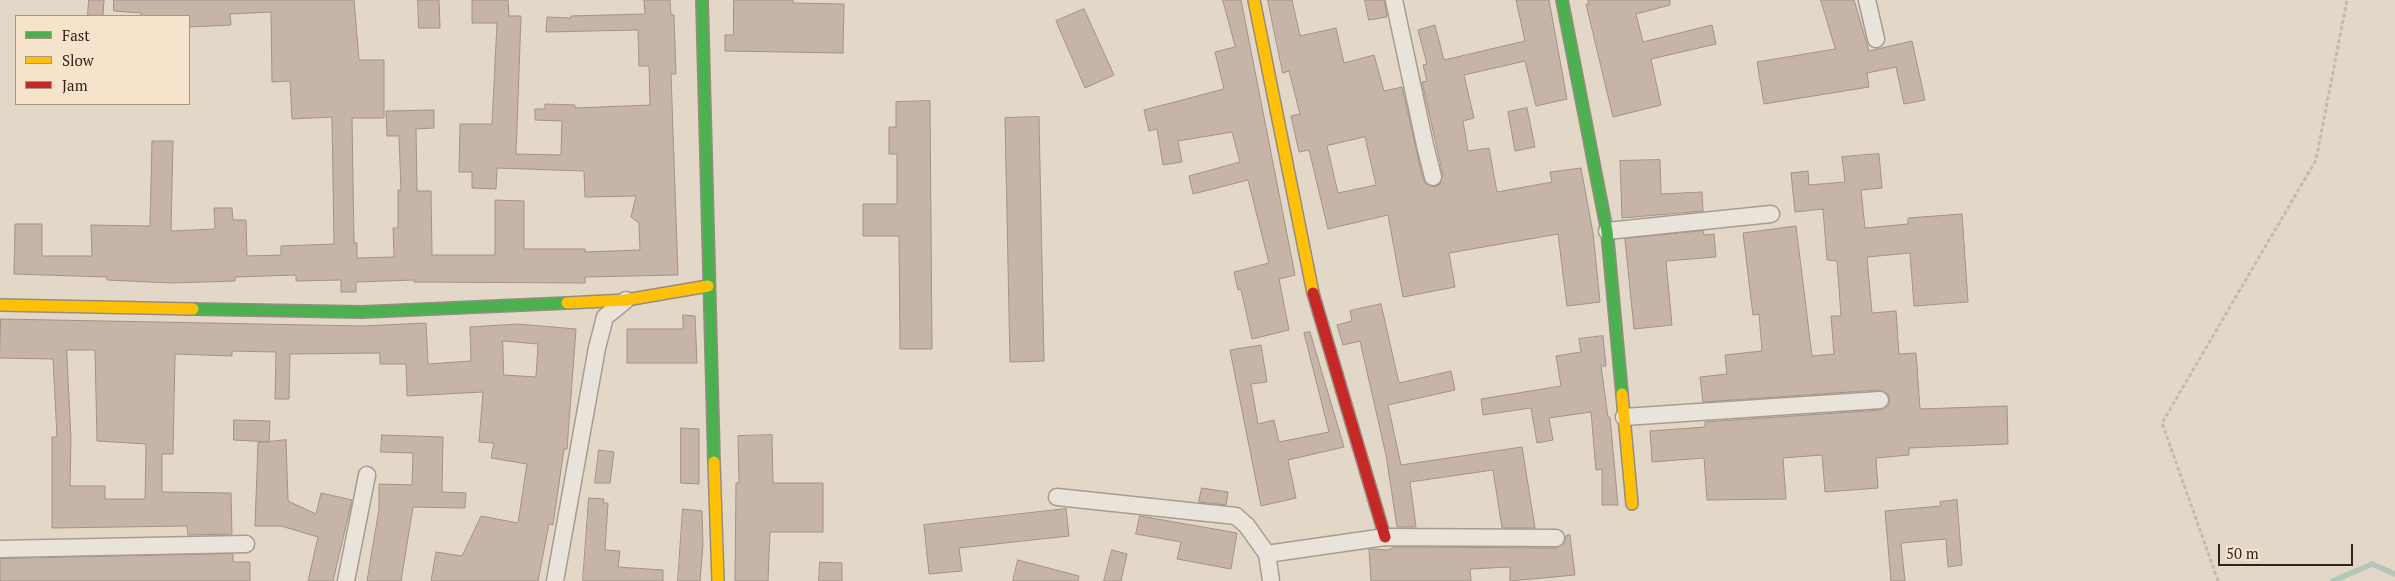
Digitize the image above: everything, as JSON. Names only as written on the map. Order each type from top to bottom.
[{"type":"street","points":[[702,0],[708,286],[718,581]]},
{"type":"street","points":[[1254,0],[1312,289],[1385,537]]},
{"type":"street","points":[[1394,0],[1424,146],[1433,177]]},
{"type":"street","points":[[1562,0],[1607,231],[1632,504]]},
{"type":"street","points":[[1867,0],[1876,39]]},
{"type":"street","points":[[1607,231],[1771,214]]},
{"type":"street","points":[[0,305],[362,312],[626,300],[708,286]]},
{"type":"street","points":[[555,581],[597,348],[605,317],[626,300]]},
{"type":"street","points":[[1624,417],[1880,400]]},
{"type":"street","points":[[346,581],[367,476]]},
{"type":"street","points":[[1057,497],[1236,516],[1247,526],[1267,554],[1271,581]]},
{"type":"street","points":[[1267,554],[1385,537],[1556,538]]},
{"type":"street","points":[[0,549],[246,544]]},
{"type":"path","points":[[2218,581],[2162,422],[2316,160],[2347,0]]},
{"type":"building","points":[[89,0],[104,0],[103,15],[88,15]]},
{"type":"building","points":[[114,0],[354,0],[359,60],[384,60],[384,118],[352,118],[354,243],[357,243],[357,258],[394,257],[393,228],[398,228],[398,190],[401,190],[399,136],[387,136],[386,111],[434,110],[434,128],[416,129],[417,191],[431,191],[432,255],[495,255],[495,200],[524,201],[524,249],[585,249],[585,252],[640,250],[639,223],[631,217],[636,196],[585,197],[584,171],[497,168],[496,189],[472,188],[472,172],[459,172],[460,124],[492,124],[497,23],[472,23],[472,0],[508,0],[509,16],[521,16],[516,154],[561,155],[562,121],[535,120],[535,109],[545,109],[545,104],[575,105],[575,108],[650,105],[649,66],[639,66],[638,30],[546,32],[547,17],[571,18],[571,16],[645,14],[644,0],[670,0],[671,15],[674,15],[676,74],[671,74],[678,275],[585,277],[585,283],[414,282],[414,280],[356,282],[356,292],[341,292],[341,280],[296,281],[296,275],[235,277],[235,281],[172,283],[107,280],[107,277],[14,274],[15,224],[42,224],[42,256],[92,256],[91,225],[150,226],[152,141],[173,141],[171,231],[215,229],[214,208],[232,208],[233,220],[246,220],[247,256],[281,255],[281,246],[334,244],[332,117],[292,119],[290,81],[272,82],[271,12],[230,14],[231,25],[190,27],[190,15],[141,15],[141,13],[114,11]]},
{"type":"building","points":[[418,0],[439,0],[440,28],[419,28]]},
{"type":"building","points":[[734,0],[793,0],[793,3],[844,4],[843,53],[725,51],[725,35],[733,35]]},
{"type":"building","points":[[1223,0],[1241,0],[1295,275],[1279,279],[1289,330],[1252,339],[1241,289],[1238,290],[1234,272],[1269,263],[1248,180],[1193,194],[1189,176],[1240,162],[1232,132],[1178,141],[1182,162],[1163,165],[1157,129],[1149,131],[1144,110],[1224,89],[1215,52],[1235,47]]},
{"type":"building","points":[[1268,0],[1292,0],[1300,36],[1336,28],[1344,63],[1374,55],[1384,91],[1402,87],[1423,179],[1426,184],[1435,187],[1440,184],[1443,175],[1422,82],[1427,81],[1423,65],[1427,64],[1418,30],[1435,25],[1444,60],[1525,41],[1516,0],[1549,0],[1567,99],[1536,106],[1525,61],[1464,75],[1474,118],[1463,121],[1468,151],[1489,148],[1497,192],[1552,182],[1550,172],[1581,168],[1593,233],[1600,302],[1567,306],[1558,234],[1449,253],[1455,287],[1403,297],[1388,215],[1328,229],[1309,150],[1299,152],[1291,116],[1300,114],[1289,71],[1283,73]],"holes":[[[1365,137],[1376,185],[1338,193],[1327,146]]]},
{"type":"building","points":[[1365,0],[1384,0],[1387,17],[1369,20]]},
{"type":"building","points":[[1588,0],[1670,0],[1670,5],[1636,14],[1643,42],[1712,25],[1716,44],[1651,59],[1661,105],[1613,117],[1586,4],[1589,4]]},
{"type":"building","points":[[1821,0],[1854,0],[1869,51],[1912,41],[1925,100],[1904,104],[1896,67],[1867,73],[1869,87],[1764,104],[1757,62],[1835,49]]},
{"type":"building","points":[[1084,9],[1114,75],[1085,88],[1056,21]]},
{"type":"building","points":[[930,101],[932,349],[900,349],[899,236],[863,236],[863,204],[897,204],[897,154],[889,154],[889,127],[896,127],[896,102]]},
{"type":"building","points":[[1527,108],[1535,147],[1515,151],[1508,112]]},
{"type":"building","points":[[1039,117],[1044,361],[1010,362],[1005,118]]},
{"type":"building","points":[[1879,154],[1882,188],[1861,190],[1865,228],[1908,224],[1908,218],[1962,214],[1968,302],[1914,306],[1910,253],[1867,257],[1872,313],[1896,311],[1899,354],[1916,353],[1920,409],[2007,406],[2008,444],[1909,448],[1909,455],[1876,458],[1878,488],[1825,492],[1822,455],[1783,458],[1786,499],[1707,500],[1704,458],[1652,462],[1650,431],[1705,427],[1705,422],[1881,410],[1889,405],[1889,395],[1879,390],[1703,402],[1700,377],[1727,374],[1725,355],[1762,351],[1759,314],[1753,315],[1743,233],[1796,226],[1812,356],[1834,354],[1831,316],[1841,316],[1837,261],[1827,260],[1823,209],[1795,212],[1791,173],[1808,171],[1809,185],[1845,182],[1842,157]]},
{"type":"building","points":[[1660,160],[1661,194],[1702,192],[1703,211],[1622,218],[1620,161]]},
{"type":"building","points":[[1703,231],[1704,235],[1714,234],[1716,257],[1666,261],[1672,325],[1634,329],[1625,239]]},
{"type":"building","points":[[1381,304],[1399,383],[1451,371],[1455,390],[1388,405],[1401,465],[1522,447],[1535,528],[1502,528],[1493,470],[1410,482],[1416,527],[1397,527],[1386,455],[1360,341],[1343,345],[1337,325],[1352,321],[1350,311]]},
{"type":"building","points":[[683,315],[695,316],[697,363],[627,363],[627,329],[683,329]]},
{"type":"building","points":[[1,319],[362,326],[426,323],[428,364],[471,361],[470,327],[518,324],[576,329],[567,449],[564,449],[553,525],[549,524],[538,581],[431,581],[436,552],[462,556],[481,516],[518,523],[527,464],[491,458],[494,443],[479,442],[483,392],[407,396],[406,364],[380,364],[380,353],[290,354],[289,399],[275,399],[276,352],[232,351],[232,356],[175,354],[173,454],[162,454],[162,492],[231,493],[232,534],[188,535],[187,526],[52,528],[52,437],[57,437],[53,359],[0,358]],"holes":[[[503,341],[538,344],[536,377],[504,375]],[[67,350],[95,350],[97,441],[146,444],[145,499],[105,499],[105,486],[70,486],[71,440]]]},
{"type":"building","points":[[1310,332],[1344,447],[1288,460],[1296,498],[1261,506],[1230,350],[1261,345],[1267,382],[1251,384],[1258,424],[1274,420],[1279,442],[1329,432],[1304,333]]},
{"type":"building","points":[[1603,336],[1606,366],[1601,366],[1608,417],[1610,417],[1618,505],[1602,505],[1602,469],[1596,470],[1591,412],[1549,418],[1553,440],[1537,443],[1531,408],[1483,415],[1481,399],[1561,386],[1556,356],[1581,352],[1579,339]]},
{"type":"building","points":[[234,420],[270,421],[269,442],[234,440]]},
{"type":"building","points":[[681,428],[699,429],[699,484],[681,483]]},
{"type":"building","points":[[382,435],[443,437],[442,492],[466,493],[465,508],[413,507],[401,581],[367,581],[379,509],[379,484],[412,485],[413,453],[381,452]]},
{"type":"building","points":[[772,435],[773,483],[823,483],[823,532],[770,532],[768,581],[735,581],[736,483],[739,483],[738,436]]},
{"type":"building","points":[[286,440],[288,501],[316,514],[321,493],[352,500],[333,581],[308,581],[318,537],[281,526],[255,526],[258,443]]},
{"type":"building","points":[[599,450],[614,452],[610,483],[595,483]]},
{"type":"building","points":[[1202,488],[1228,492],[1226,505],[1199,502]]},
{"type":"building","points":[[589,498],[604,499],[603,503],[608,503],[605,550],[620,551],[618,567],[663,570],[663,581],[583,581]]},
{"type":"building","points":[[1957,500],[1962,565],[1948,567],[1946,539],[1901,543],[1905,581],[1891,581],[1885,511],[1941,506],[1940,502]]},
{"type":"building","points":[[683,509],[702,511],[703,545],[700,581],[678,581]]},
{"type":"building","points":[[1066,509],[1069,536],[959,548],[962,571],[929,574],[924,525]]},
{"type":"building","points":[[1140,516],[1237,533],[1231,569],[1177,559],[1181,542],[1136,534]]},
{"type":"building","points":[[1570,535],[1575,575],[1510,581],[1510,567],[1470,569],[1471,581],[1371,581],[1369,549],[1388,550],[1394,547],[1556,548],[1564,543],[1566,536]]},
{"type":"building","points":[[1112,550],[1127,554],[1121,581],[1104,581]]},
{"type":"building","points":[[233,554],[233,562],[250,562],[250,581],[0,581],[0,559]]},
{"type":"building","points":[[1018,560],[1079,576],[1078,581],[1013,581]]},
{"type":"building","points":[[820,562],[842,563],[842,581],[819,581]]},
{"type":"waterway","points":[[2333,581],[2372,564],[2395,574]]},
{"type":"traffic: fast","points":[[702,0],[714,462]]},
{"type":"traffic: fast","points":[[1562,0],[1607,231],[1622,394]]},
{"type":"traffic: fast","points":[[193,309],[362,312],[567,303]]},
{"type":"traffic: slow","points":[[1254,0],[1313,293]]},
{"type":"traffic: slow","points":[[567,303],[626,300],[708,286]]},
{"type":"traffic: slow","points":[[0,305],[193,309]]},
{"type":"traffic: slow","points":[[1622,394],[1632,504]]},
{"type":"traffic: slow","points":[[714,462],[718,581]]},
{"type":"traffic: jam","points":[[1313,293],[1385,537]]}]
